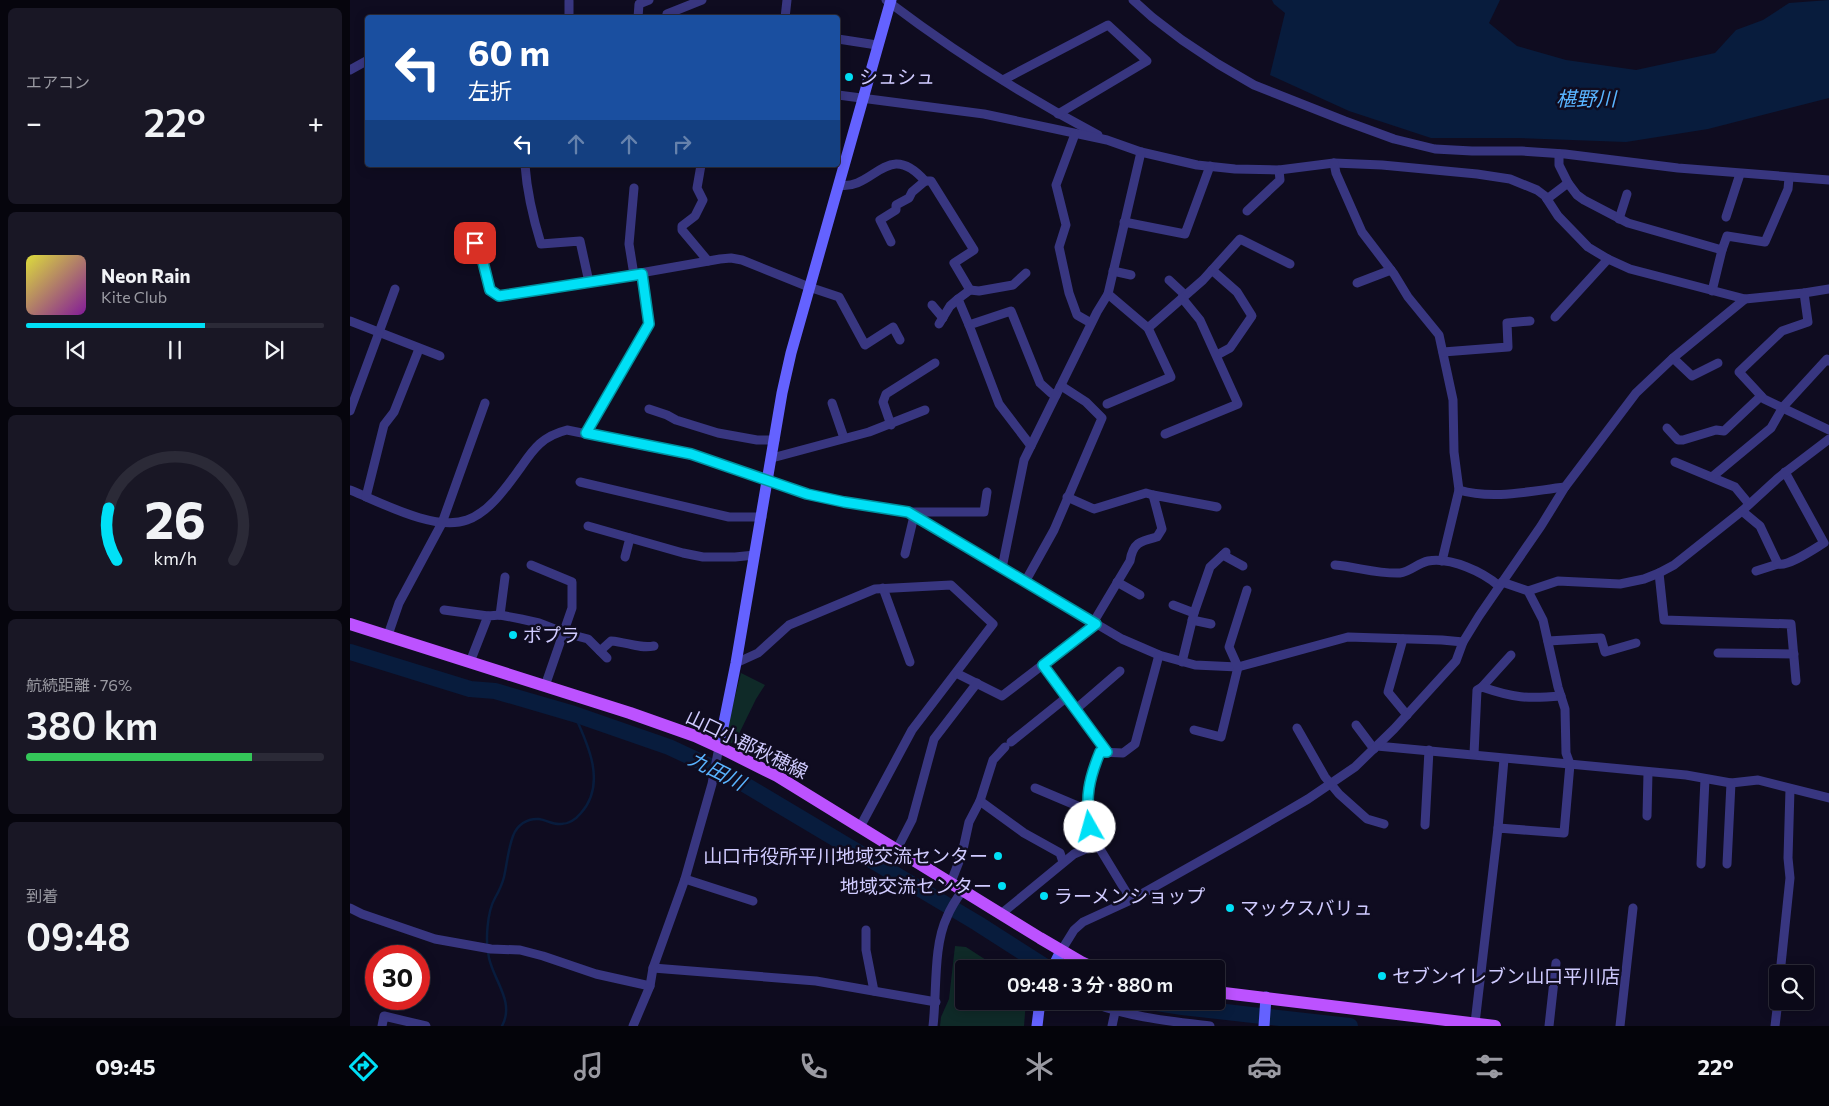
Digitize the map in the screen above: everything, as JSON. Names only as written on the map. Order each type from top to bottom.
[{"type":"main road","name":"山口小郡秋穂線","points":[[350,624],[630,713],[695,736],[719,753],[777,776],[950,882],[960,894],[1001,914],[1057,960]]},
{"type":"main road","points":[[1225,993],[1447,1023],[1475,1023],[1495,1026]]},
{"type":"street","points":[[638,15],[639,4],[649,0]]},
{"type":"street","points":[[667,15],[702,0]]},
{"type":"street","points":[[785,15],[787,0]]},
{"type":"street","points":[[1133,0],[1182,40],[1254,85],[1394,139],[1434,149],[1522,151],[1740,174],[1829,180]]},
{"type":"street","points":[[569,1],[569,15]]},
{"type":"street","points":[[633,1026],[650,986],[653,968],[685,879],[719,753],[787,369],[889,1],[952,49],[1058,114],[1107,140],[1141,152],[1210,166],[1278,170],[1334,164],[1382,165],[1510,179],[1537,190],[1547,199],[1558,216],[1588,247],[1630,269],[1745,299],[1829,289]]},
{"type":"street","points":[[1003,80],[1108,25],[1147,61],[1058,114]]},
{"type":"street","points":[[840,39],[878,45]]},
{"type":"street","points":[[350,70],[365,62]]},
{"type":"street","points":[[840,94],[962,110],[1107,140]]},
{"type":"street","points":[[1075,134],[1056,185],[1066,226],[1059,247],[1069,293],[1077,315],[1091,323]]},
{"type":"street","points":[[1002,568],[1024,460],[1091,323],[1108,294],[1141,152]]},
{"type":"street","points":[[1559,154],[1559,165],[1568,183],[1577,195],[1620,219],[1722,250]]},
{"type":"street","points":[[1334,164],[1336,173],[1362,232],[1391,270],[1408,297],[1439,335],[1453,400],[1454,452],[1459,490],[1442,561]]},
{"type":"street","points":[[839,185],[848,186],[858,183],[877,170],[898,165],[906,165],[925,181],[931,181],[974,250],[954,263],[970,290]]},
{"type":"street","points":[[1124,222],[1185,234],[1210,166]]},
{"type":"street","points":[[525,167],[526,183],[541,244],[580,241],[589,282]]},
{"type":"street","points":[[701,167],[697,188],[703,200],[695,216],[682,226],[682,230],[708,261]]},
{"type":"street","points":[[1247,211],[1280,180],[1278,170]]},
{"type":"street","points":[[1726,217],[1740,174]]},
{"type":"street","points":[[1712,291],[1726,236],[1766,242],[1788,189],[1789,178]]},
{"type":"street","points":[[891,242],[875,221],[896,210],[896,205],[909,198],[912,192],[925,181]]},
{"type":"street","points":[[1547,199],[1568,183]]},
{"type":"street","points":[[586,433],[649,324],[629,244],[634,188]]},
{"type":"street","points":[[1620,219],[1627,194]]},
{"type":"street","points":[[1148,328],[1212,270],[1240,239],[1290,264]]},
{"type":"street","points":[[475,243],[483,262],[490,290],[499,296],[731,258],[742,260],[839,297],[865,344],[890,323],[900,340]]},
{"type":"street","points":[[1555,317],[1608,259]]},
{"type":"street","points":[[1212,270],[1237,292],[1252,316],[1230,348],[1217,355]]},
{"type":"street","points":[[1357,283],[1391,270]]},
{"type":"street","points":[[1113,271],[1131,275]]},
{"type":"street","points":[[932,305],[941,321],[950,306],[970,290],[978,291],[1013,284],[1026,273]]},
{"type":"street","points":[[1165,434],[1238,404],[1200,320],[1169,280]]},
{"type":"street","points":[[350,411],[396,289]]},
{"type":"street","points":[[1804,293],[1808,322],[1782,331],[1739,372],[1764,399],[1829,430]]},
{"type":"street","points":[[1106,404],[1172,380],[1148,328],[1108,294]]},
{"type":"street","points":[[958,299],[998,404],[1031,446]]},
{"type":"street","points":[[1057,960],[1074,930],[1083,922],[1131,900],[1308,799],[1355,767],[1407,715],[1456,660],[1463,642],[1565,487],[1636,393],[1673,358],[1745,299]]},
{"type":"street","points":[[969,325],[1011,311],[1040,383],[1050,393],[1064,387],[1086,402],[1102,418],[1054,530],[1025,582]]},
{"type":"street","points":[[350,321],[440,356]]},
{"type":"street","points":[[1443,352],[1508,347],[1506,323],[1530,321]]},
{"type":"street","points":[[366,496],[384,425],[394,412],[419,349]]},
{"type":"street","points":[[1673,358],[1687,378],[1718,363]]},
{"type":"street","points":[[1712,477],[1771,428],[1782,407],[1827,359],[1829,360]]},
{"type":"street","points":[[892,425],[883,402],[886,394],[935,363]]},
{"type":"street","points":[[1667,428],[1678,440],[1716,430],[1724,431],[1761,396]]},
{"type":"street","points":[[388,635],[399,603],[442,523],[485,403]]},
{"type":"street","points":[[832,403],[844,438]]},
{"type":"street","points":[[649,409],[676,420],[718,433],[757,440],[774,440]]},
{"type":"street","points":[[772,458],[892,425],[925,410]]},
{"type":"street","points":[[350,490],[420,518],[442,523],[458,523],[468,520],[480,512],[502,492],[529,454],[540,443],[553,434],[567,430],[691,454],[807,494],[911,514],[984,512],[987,492]]},
{"type":"street","points":[[1335,565],[1360,570],[1402,573],[1429,561],[1442,561],[1466,566],[1501,584],[1528,591],[1558,581],[1620,584],[1644,579],[1674,565],[1742,511],[1785,472],[1829,439]]},
{"type":"street","points":[[1676,462],[1735,487],[1749,504]]},
{"type":"street","points":[[1756,571],[1778,564],[1782,566],[1826,542],[1785,472]]},
{"type":"street","points":[[580,482],[730,517],[762,517]]},
{"type":"street","points":[[1459,490],[1489,496],[1565,487]]},
{"type":"street","points":[[1067,497],[1094,509],[1146,493],[1217,507]]},
{"type":"street","points":[[958,674],[1002,696],[1095,624],[1130,560],[1132,550],[1140,542],[1157,537],[1162,529],[1153,495]]},
{"type":"street","points":[[1742,511],[1760,526],[1778,564]]},
{"type":"street","points":[[911,514],[1122,639],[1158,655],[1195,666],[1238,667],[1348,638],[1463,642]]},
{"type":"street","points":[[905,554],[911,514]]},
{"type":"street","points":[[588,526],[703,557],[729,558],[755,555]]},
{"type":"street","points":[[625,557],[630,538]]},
{"type":"street","points":[[1182,662],[1193,616],[1210,567],[1225,553],[1243,566]]},
{"type":"street","points":[[531,565],[572,582],[572,608],[565,633],[545,686]]},
{"type":"street","points":[[1659,573],[1664,620],[1791,624],[1796,680]]},
{"type":"street","points":[[500,615],[505,577]]},
{"type":"street","points":[[1117,582],[1140,595]]},
{"type":"street","points":[[736,663],[758,653],[789,625],[875,589],[951,585],[993,624],[912,730],[860,827]]},
{"type":"street","points":[[883,588],[910,662]]},
{"type":"street","points":[[1194,730],[1221,737],[1238,667],[1229,647],[1247,590]]},
{"type":"street","points":[[1498,828],[1564,833],[1570,764],[1566,753],[1565,709],[1543,620],[1528,591]]},
{"type":"street","points":[[1172,605],[1211,624]]},
{"type":"street","points":[[444,610],[479,613],[488,616],[500,615],[539,623],[588,639],[603,654],[611,641],[626,642],[643,648],[654,646]]},
{"type":"street","points":[[470,662],[488,616]]},
{"type":"street","points":[[1548,641],[1601,638],[1605,652],[1636,643]]},
{"type":"street","points":[[1403,639],[1388,692],[1407,715]]},
{"type":"street","points":[[1718,653],[1794,654]]},
{"type":"street","points":[[1131,900],[1097,844],[1090,827],[1087,810],[1090,777],[1100,752],[1123,753],[1135,744],[1158,655]]},
{"type":"street","points":[[1474,754],[1477,690],[1511,655]]},
{"type":"street","points":[[1043,665],[1107,752]]},
{"type":"street","points":[[1076,709],[1120,672]]},
{"type":"street","points":[[897,850],[912,820],[934,739],[977,683]]},
{"type":"street","points":[[1482,687],[1505,695],[1530,699],[1561,696]]},
{"type":"street","points":[[950,882],[962,854],[969,822],[980,801],[993,760],[1008,744],[1067,697]]},
{"type":"street","points":[[1356,725],[1375,747],[1474,754],[1504,759],[1686,775],[1731,783],[1758,780],[1829,798]]},
{"type":"street","points":[[1297,728],[1330,784],[1367,819],[1384,824]]},
{"type":"street","points":[[1425,825],[1429,750]]},
{"type":"street","points":[[1475,1023],[1498,828],[1504,759]]},
{"type":"street","points":[[1647,816],[1648,772]]},
{"type":"street","points":[[1701,864],[1705,779]]},
{"type":"street","points":[[1727,864],[1731,783]]},
{"type":"street","points":[[1035,788],[1087,810]]},
{"type":"street","points":[[1781,965],[1790,878],[1788,858],[1790,788]]},
{"type":"street","points":[[980,801],[1024,833],[1060,853],[1063,862]]},
{"type":"street","points":[[1001,914],[1063,862],[1074,854],[1097,844]]},
{"type":"street","points":[[685,879],[754,901]]},
{"type":"street","points":[[933,1026],[939,945],[946,918],[960,894]]},
{"type":"street","points":[[350,908],[362,914],[435,939],[491,949],[520,950],[596,974],[650,986]]},
{"type":"street","points":[[1620,1026],[1633,908]]},
{"type":"street","points":[[866,930],[866,950],[874,991]]},
{"type":"street","points":[[1549,1026],[1556,963]]},
{"type":"street","points":[[653,968],[816,981],[936,1002]]},
{"type":"street","points":[[1264,1026],[1266,997]]},
{"type":"street","points":[[1037,1026],[1039,1010]]},
{"type":"street","points":[[1110,1010],[1203,1026]]},
{"type":"street","points":[[1775,1026],[1777,1010]]},
{"type":"street","points":[[1112,1026],[1115,1012]]},
{"type":"street","points":[[382,1026],[384,1016],[426,1026]]},
{"type":"green space","points":[[741,673],[765,685],[734,744],[724,740]]},
{"type":"green space","points":[[955,946],[966,947],[986,960],[955,960],[955,1010],[1025,1010],[1024,1026],[940,1026],[941,1017],[949,999]]},
{"type":"water","name":"椹野川","points":[[1272,0],[1500,0],[1489,23],[1517,46],[1566,60],[1636,70],[1715,53],[1736,30],[1763,20],[1789,3],[1829,0],[1829,98],[1708,129],[1626,142],[1518,138],[1431,138],[1349,111],[1270,75],[1285,13]]},
{"type":"waterway","name":"九田川","points":[[350,652],[470,689],[495,691],[574,714],[669,747],[727,774],[977,923],[1035,960]]},
{"type":"waterway","points":[[502,1026],[505,1017],[505,1000],[489,958],[487,944],[490,911],[502,883],[510,846],[517,829],[523,823],[535,819],[558,824],[570,822],[579,815],[589,802],[593,790],[592,764],[585,738],[574,714]]},
{"type":"waterway","name":"九田川","points":[[1209,1010],[1350,1026]]},
{"type":"place","name":"シュシュ","points":[[849,77]]},
{"type":"place","name":"ポプラ","points":[[513,635]]},
{"type":"place","name":"山口市役所平川地域交流センター","points":[[998,856]]},
{"type":"place","name":"地域交流センター","points":[[1002,886]]},
{"type":"place","name":"ラーメンショップ","points":[[1044,896]]},
{"type":"place","name":"マックスバリュ","points":[[1230,908]]},
{"type":"place","name":"セブンイレブン山口平川店","points":[[1382,976]]},
{"type":"route","points":[[475,243],[483,262],[490,290],[499,296],[642,274],[649,324],[586,433],[691,454],[807,494],[908,512],[1096,624],[1043,665],[1107,752],[1100,752],[1090,777],[1087,810],[1090,827]]}]
